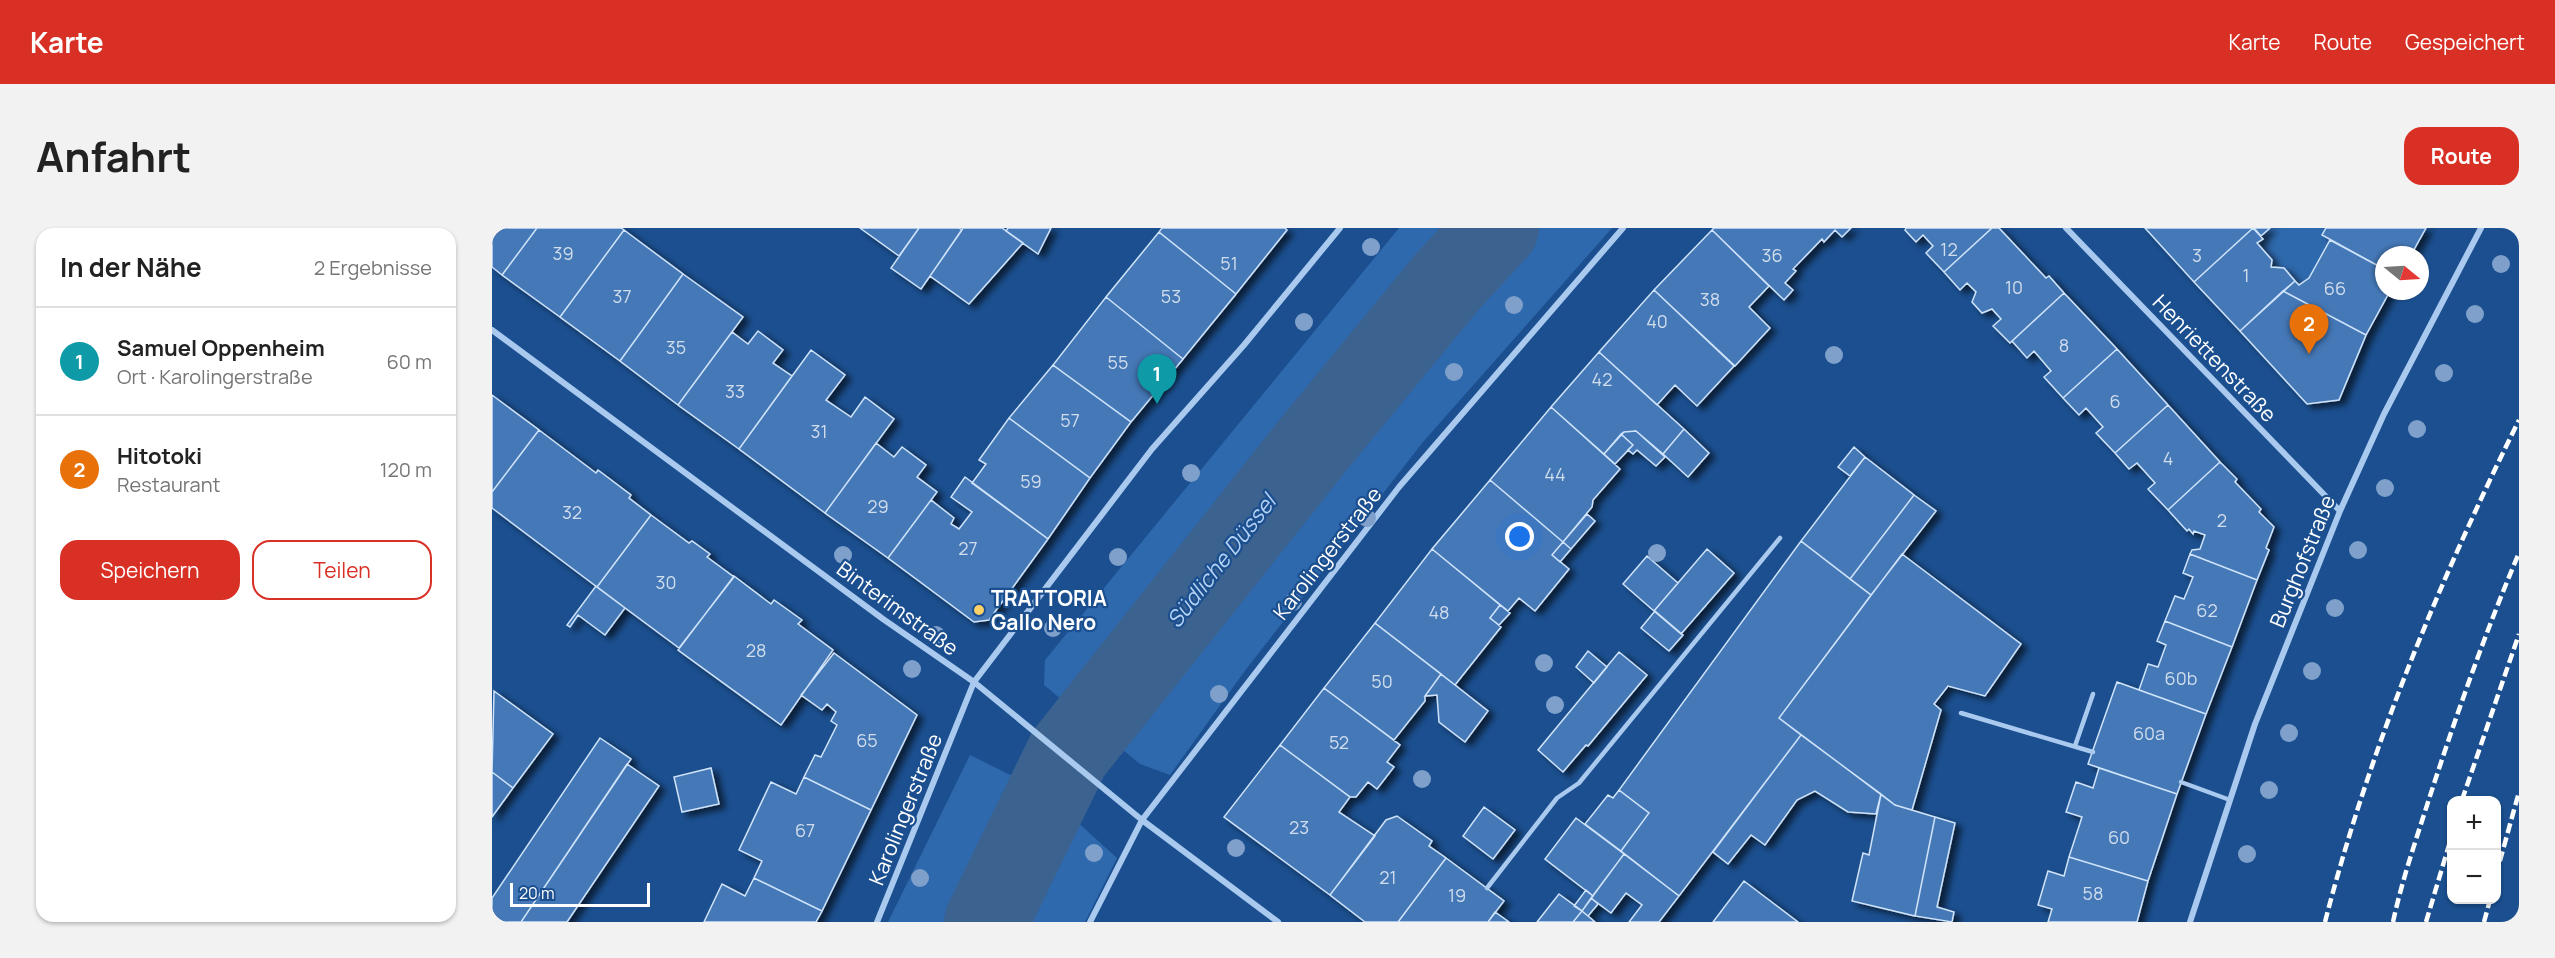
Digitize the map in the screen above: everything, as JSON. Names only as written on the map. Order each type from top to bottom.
[{"type":"street","name":"Karolingerstraße","points":[[877,922],[974,682],[1152,449],[1244,345],[1340,228]]},
{"type":"street","name":"Karolingerstraße","points":[[1090,922],[1142,820],[1399,488],[1623,228]]},
{"type":"street","name":"Henriettenstraße","points":[[2066,228],[2340,511]]},
{"type":"street","name":"Burghofstraße","points":[[2190,922],[2254,724],[2340,511],[2384,414],[2481,228]]},
{"type":"street","name":"Binterimstraße","points":[[492,330],[883,619],[974,682],[1142,820],[1278,922]]},
{"type":"lane","points":[[1487,888],[1557,798],[1580,783],[1780,538]]},
{"type":"lane","points":[[2075,746],[2093,694]]},
{"type":"lane","points":[[1961,713],[2093,752]]},
{"type":"lane","points":[[2181,782],[2230,800]]},
{"type":"shaded area","points":[[1399,228],[1612,228],[1423,442],[1244,672],[1170,775],[1140,764],[1044,685],[1045,660]]},
{"type":"shaded area","points":[[2270,228],[2326,228],[2323,235],[2330,240],[2309,278],[2299,285],[2284,269],[2271,267],[2272,259],[2257,243]]},
{"type":"shaded area","points":[[970,755],[1043,791],[1117,858],[1085,922],[888,922]]},
{"type":"building","points":[[492,228],[537,228],[502,275],[492,267]]},
{"type":"building","points":[[537,228],[621,228],[624,230],[560,317],[502,275]]},
{"type":"building","points":[[860,228],[919,228],[899,256]]},
{"type":"building","points":[[919,228],[959,228],[962,230],[921,289],[891,268]]},
{"type":"building","points":[[963,228],[1002,228],[1023,243],[969,304],[930,276]]},
{"type":"building","points":[[1008,228],[1051,228],[1038,254],[1006,231]]},
{"type":"building","points":[[1162,228],[1285,228],[1287,230],[1236,294],[1159,232]]},
{"type":"building","points":[[1714,228],[1851,228],[1842,237],[1835,230],[1824,242],[1822,239],[1793,269],[1796,271],[1785,283],[1793,290],[1784,300],[1712,230]]},
{"type":"building","points":[[1906,228],[1992,228],[1944,272],[1926,253],[1933,246],[1923,235],[1916,242],[1905,230]]},
{"type":"building","points":[[1992,228],[1999,228],[2046,278],[2049,276],[2064,293],[2010,343],[1993,326],[2001,319],[1992,309],[1982,313],[1972,302],[1976,292],[1967,283],[1960,290],[1944,272]]},
{"type":"building","points":[[2145,228],[2253,228],[2194,282]]},
{"type":"building","points":[[2253,228],[2263,239],[2257,243],[2272,260],[2271,267],[2284,268],[2295,281],[2240,331],[2194,282]]},
{"type":"building","points":[[2254,228],[2270,228],[2261,236]]},
{"type":"building","points":[[2326,228],[2426,228],[2416,246],[2375,246],[2375,264],[2322,235]]},
{"type":"building","points":[[624,230],[683,274],[620,361],[560,317]]},
{"type":"building","points":[[1712,230],[1769,286],[1749,307],[1770,328],[1735,366],[1654,290]]},
{"type":"building","points":[[1159,232],[1236,294],[1183,359],[1106,297]]},
{"type":"building","points":[[2330,240],[2375,264],[2375,300],[2385,300],[2366,335],[2283,291],[2295,281],[2299,285],[2309,278]]},
{"type":"building","points":[[683,274],[743,317],[678,405],[620,361]]},
{"type":"building","points":[[1654,290],[1734,366],[1697,406],[1675,385],[1657,405],[1599,352]]},
{"type":"building","points":[[2283,291],[2366,335],[2339,400],[2307,404],[2240,331]]},
{"type":"building","points":[[2064,293],[2117,349],[2063,398],[2044,377],[2051,371],[2034,351],[2027,358],[2012,341]]},
{"type":"building","points":[[1106,297],[1183,359],[1131,422],[1053,365]]},
{"type":"building","points":[[758,331],[783,350],[773,363],[792,376],[739,449],[678,405],[732,332],[748,344]]},
{"type":"building","points":[[2117,349],[2168,405],[2115,453],[2096,433],[2103,427],[2086,408],[2079,415],[2063,398]]},
{"type":"building","points":[[811,350],[845,375],[826,400],[851,417],[865,397],[894,419],[825,513],[739,449]]},
{"type":"building","points":[[1599,352],[1684,429],[1663,454],[1636,431],[1624,432],[1604,454],[1551,407]]},
{"type":"building","points":[[1053,365],[1131,422],[1090,478],[1009,418]]},
{"type":"building","points":[[492,395],[539,430],[492,492]]},
{"type":"building","points":[[2168,405],[2220,462],[2168,510],[2148,489],[2155,483],[2137,463],[2129,469],[2115,453]]},
{"type":"building","points":[[1551,407],[1620,469],[1593,500],[1592,507],[1563,542],[1490,480]]},
{"type":"building","points":[[1009,418],[1090,478],[1048,539],[972,483],[986,464],[979,460]]},
{"type":"building","points":[[1684,429],[1709,453],[1688,477],[1663,454]]},
{"type":"building","points":[[539,430],[596,473],[598,470],[631,495],[629,498],[651,515],[597,587],[492,508],[492,492]]},
{"type":"building","points":[[1636,431],[1665,457],[1656,466],[1637,450],[1633,454],[1628,450],[1633,445],[1621,434]]},
{"type":"building","points":[[1621,434],[1633,445],[1615,464],[1604,454]]},
{"type":"building","points":[[876,443],[894,457],[902,447],[926,465],[917,477],[937,492],[888,558],[825,513]]},
{"type":"building","points":[[1854,447],[1865,457],[1850,476],[1838,467]]},
{"type":"building","points":[[1865,457],[1914,495],[1850,579],[1801,541]]},
{"type":"building","points":[[2220,462],[2237,479],[2235,482],[2261,509],[2259,512],[2274,527],[2266,548],[2269,550],[2257,580],[2190,554],[2192,550],[2200,549],[2205,535],[2194,531],[2193,534],[2189,529],[2187,531],[2168,510]]},
{"type":"building","points":[[965,477],[1048,539],[989,620],[974,622],[888,558],[931,500],[954,518],[951,524],[959,529],[972,512],[951,497]]},
{"type":"building","points":[[1490,480],[1563,542],[1552,555],[1569,569],[1535,611],[1519,598],[1508,611],[1432,549]]},
{"type":"building","points":[[1914,495],[1936,511],[1871,595],[1850,579]]},
{"type":"building","points":[[1587,514],[1595,521],[1571,549],[1563,542]]},
{"type":"building","points":[[651,515],[689,543],[692,541],[710,554],[707,557],[734,577],[679,648],[597,587]]},
{"type":"building","points":[[1801,541],[1871,595],[1779,718],[1801,735],[1679,896],[1621,851],[1649,813],[1619,790]]},
{"type":"building","points":[[1563,542],[1571,549],[1560,562],[1552,555]]},
{"type":"building","points":[[1432,549],[1500,605],[1490,618],[1501,627],[1455,685],[1375,623]]},
{"type":"building","points":[[1707,549],[1734,573],[1681,634],[1654,611]]},
{"type":"building","points":[[1902,554],[2021,644],[1985,696],[1948,686],[1934,704],[1941,710],[1912,810],[1895,805],[1779,718]]},
{"type":"building","points":[[2190,554],[2257,580],[2232,647],[2165,621],[2175,596],[2184,599],[2193,577],[2183,573]]},
{"type":"building","points":[[1647,556],[1678,583],[1654,611],[1623,584]]},
{"type":"building","points":[[734,576],[771,604],[774,600],[802,620],[798,624],[833,650],[781,725],[678,650]]},
{"type":"building","points":[[596,586],[625,608],[605,635],[578,615],[570,627],[567,625]]},
{"type":"building","points":[[1500,605],[1510,613],[1499,625],[1490,618]]},
{"type":"building","points":[[1655,611],[1683,635],[1669,651],[1641,628]]},
{"type":"building","points":[[2165,621],[2232,647],[2206,714],[2139,690],[2148,664],[2158,667],[2166,645],[2157,641]]},
{"type":"building","points":[[1375,623],[1441,674],[1425,696],[1425,701],[1394,740],[1324,688]]},
{"type":"building","points":[[1588,651],[1607,667],[1594,683],[1576,667]]},
{"type":"building","points":[[1619,652],[1647,675],[1588,746],[1586,745],[1563,772],[1538,750]]},
{"type":"building","points":[[834,653],[917,715],[871,810],[804,777],[815,755],[821,757],[837,725],[831,721],[836,712],[827,704],[822,710],[801,695]]},
{"type":"building","points":[[1441,674],[1488,711],[1465,742],[1439,722],[1437,695],[1425,696]]},
{"type":"building","points":[[2117,682],[2206,714],[2177,794],[2088,764]]},
{"type":"building","points":[[1324,688],[1400,745],[1387,762],[1394,767],[1377,789],[1368,782],[1356,797],[1350,797],[1280,745]]},
{"type":"building","points":[[494,691],[553,734],[513,788],[492,772]]},
{"type":"building","points":[[1801,735],[1881,794],[1876,814],[1848,812],[1815,791],[1797,800],[1765,845],[1751,835],[1728,864],[1713,852]]},
{"type":"building","points":[[600,738],[631,759],[521,922],[492,922],[492,898]]},
{"type":"building","points":[[1280,745],[1350,797],[1339,812],[1375,836],[1330,895],[1224,817]]},
{"type":"building","points":[[627,764],[659,786],[567,922],[521,922]]},
{"type":"building","points":[[711,768],[719,804],[682,812],[674,777]]},
{"type":"building","points":[[2099,768],[2177,794],[2148,881],[2069,857],[2082,817],[2066,812],[2076,782],[2093,788]]},
{"type":"building","points":[[492,772],[513,788],[492,817]]},
{"type":"building","points":[[804,777],[871,810],[822,911],[754,878],[762,861],[739,850],[771,782],[796,794]]},
{"type":"building","points":[[1619,790],[1649,813],[1621,851],[1585,824],[1608,795],[1613,798]]},
{"type":"building","points":[[1881,794],[1895,805],[1935,817],[1915,916],[1852,901],[1863,853],[1869,855]]},
{"type":"building","points":[[1484,807],[1515,830],[1493,859],[1463,836]]},
{"type":"building","points":[[1397,816],[1432,841],[1429,846],[1446,858],[1398,922],[1365,922],[1330,895],[1386,820]]},
{"type":"building","points":[[1935,817],[1955,823],[1937,907],[1954,912],[1952,922],[1915,916]]},
{"type":"building","points":[[1576,818],[1624,854],[1593,896],[1545,859]]},
{"type":"building","points":[[1624,854],[1679,896],[1659,922],[1629,922],[1642,905],[1626,893],[1611,913],[1591,898]]},
{"type":"building","points":[[2069,857],[2148,881],[2137,922],[2048,922],[2052,909],[2038,905],[2048,871],[2064,876]]},
{"type":"building","points":[[1446,858],[1504,901],[1488,922],[1398,922]]},
{"type":"building","points":[[754,878],[822,911],[816,922],[704,922],[722,884],[745,896]]},
{"type":"building","points":[[1744,881],[1798,922],[1713,922]]},
{"type":"building","points":[[1586,890],[1593,896],[1582,911],[1574,906]]},
{"type":"building","points":[[1559,894],[1582,911],[1573,922],[1537,922]]},
{"type":"building","points":[[1591,898],[1598,904],[1588,916],[1582,911]]},
{"type":"building","points":[[1582,911],[1588,916],[1595,922],[1573,922]]},
{"type":"building","points":[[1495,912],[1509,922],[1488,922]]},
{"type":"waterway","name":"Südliche Düssel","points":[[986,922],[1068,754],[1313,445],[1447,282],[1497,228]]},
{"type":"railway","points":[[2325,922],[2363,793],[2409,666],[2461,542],[2519,420]]},
{"type":"railway","points":[[2393,922],[2410,860],[2450,737],[2519,553]]},
{"type":"railway","points":[[2463,796],[2519,634]]},
{"type":"railway","points":[[2501,857],[2519,792]]},
{"type":"railway","points":[[2426,922],[2448,850]]},
{"type":"railway","points":[[2484,922],[2489,904]]},
{"type":"place","name":"Hitotoki","points":[[2309,354]]},
{"type":"place","name":"Samuel Oppenheim","points":[[1157,404]]},
{"type":"place","name":"TRATTORIA Gallo Nero","points":[[979,610]]}]
